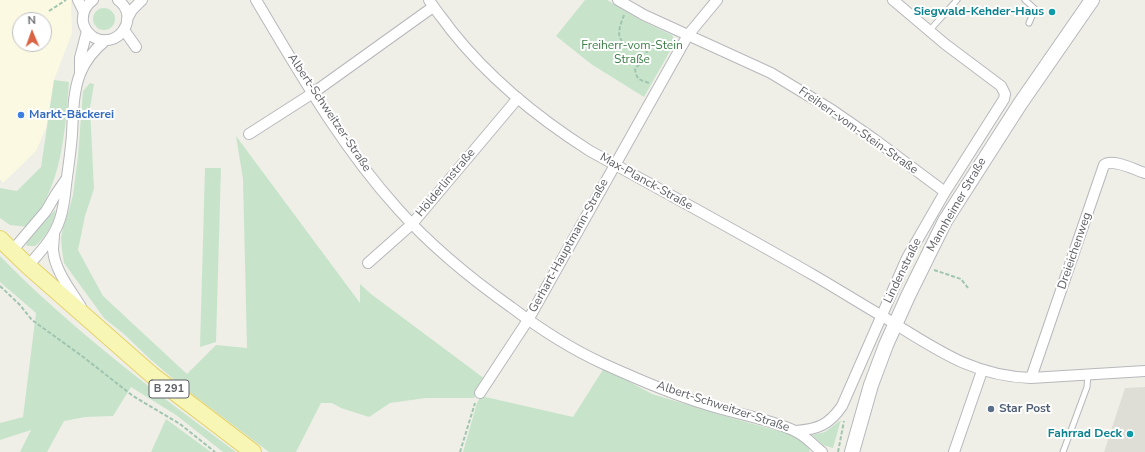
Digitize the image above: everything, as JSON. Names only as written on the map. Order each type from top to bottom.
[{"type":"main road","name":"B 291","points":[[0,239],[28,266],[152,376],[253,452]]},
{"type":"street","points":[[78,0],[84,12]]},
{"type":"street","points":[[93,0],[86,7],[83,19],[87,31],[91,36],[106,40]]},
{"type":"street","points":[[120,0],[124,6],[127,19]]},
{"type":"street","points":[[80,72],[96,48],[106,40],[116,37],[124,30],[127,19],[132,10],[142,0]]},
{"type":"street","name":"Albert-Schweitzer-Straße","points":[[256,0],[313,94],[346,143],[371,176],[412,224],[479,284],[528,320],[572,347],[602,363],[706,405],[766,421],[796,431],[822,452]]},
{"type":"street","name":"Freiherr-vom-Stein-Straße","points":[[618,0],[628,7],[771,73],[825,106],[874,139],[945,192]]},
{"type":"street","name":"Gerhart-Hauptmann-Straße","points":[[480,393],[528,320],[688,34],[717,0]]},
{"type":"street","points":[[893,0],[929,31]]},
{"type":"street","name":"Mannheimer Straße","points":[[852,452],[871,385],[886,345],[945,221],[984,158],[1089,1]]},
{"type":"street","points":[[249,134],[313,94],[431,4]]},
{"type":"street","name":"Max-Planck-Straße","points":[[431,4],[476,60],[518,98],[564,134],[590,151],[816,276],[937,350],[982,371],[1004,376],[1031,378],[1145,371]]},
{"type":"street","points":[[116,37],[135,46],[124,30]]},
{"type":"street","points":[[28,266],[54,233],[60,219],[66,197],[75,93],[80,72],[80,58],[87,31]]},
{"type":"street","name":"Lindenstraße","points":[[796,431],[809,430],[824,425],[832,419],[842,406],[907,258],[945,192],[1002,104],[1005,94],[1001,86],[929,31]]},
{"type":"street","name":"Hölderlinstraße","points":[[368,264],[412,224],[518,98]]},
{"type":"street","name":"Dreieichenweg","points":[[1031,378],[1104,165],[1114,162],[1145,173]]},
{"type":"street","points":[[12,251],[31,231],[67,178]]},
{"type":"street","points":[[54,233],[53,250],[60,274],[89,320]]},
{"type":"street","points":[[954,452],[982,371]]},
{"type":"lane","points":[[929,31],[958,0]]},
{"type":"lane","points":[[1025,0],[1035,9],[1030,23]]},
{"type":"lane","points":[[1063,452],[1087,387],[1088,374]]},
{"type":"path","points":[[49,11],[66,0]]},
{"type":"path","points":[[628,7],[619,27],[618,34],[623,41],[629,45],[644,46],[647,50],[647,56],[635,68],[636,76],[639,80],[659,88]]},
{"type":"path","points":[[923,265],[961,279],[968,288]]},
{"type":"path","points":[[0,286],[20,305],[32,320],[82,356],[133,396],[180,424],[215,452]]},
{"type":"path","points":[[460,452],[474,406],[480,393]]},
{"type":"path","points":[[838,452],[845,417],[842,406]]},
{"type":"shaded area","points":[[0,0],[71,0],[72,33],[54,80],[46,128],[36,151],[3,183],[0,179]]},
{"type":"shaded area","points":[[1145,387],[1145,452],[1104,452],[1125,388]]},
{"type":"green space","name":"Freiherr-vom-Stein Straße","points":[[585,0],[607,0],[642,21],[672,35],[674,44],[644,97],[591,64],[556,36]]},
{"type":"green space","points":[[104,8],[112,11],[115,19],[112,27],[104,30],[96,27],[93,19],[96,11]]},
{"type":"green space","points":[[54,80],[69,82],[66,121],[60,158],[55,176],[49,194],[29,227],[10,225],[0,218],[0,188],[17,191],[41,167]]},
{"type":"green space","points":[[90,83],[94,84],[90,108],[94,189],[85,216],[78,250],[103,296],[187,374],[216,345],[247,348],[243,179],[236,136],[360,303],[360,284],[371,294],[485,379],[474,398],[426,398],[390,403],[369,417],[341,408],[332,403],[321,403],[296,452],[269,452],[184,388],[104,318],[64,263],[61,238],[73,195],[78,156],[83,91]]},
{"type":"green space","points":[[205,168],[221,168],[216,342],[200,347]]},
{"type":"green space","points":[[55,210],[52,224],[42,240],[35,246],[27,246],[26,243],[29,238]]},
{"type":"green space","points":[[0,256],[55,309],[84,334],[236,452],[223,452],[176,415],[131,387],[113,416],[85,417],[64,421],[47,452],[20,452],[31,430],[0,440],[0,423],[23,417],[36,313],[0,282]]},
{"type":"green space","points":[[604,368],[652,394],[786,433],[801,439],[808,446],[810,452],[463,452],[477,403],[481,396],[573,417]]},
{"type":"green space","points":[[166,419],[211,452],[151,452]]},
{"type":"green space","points":[[841,420],[833,448],[823,445],[812,435],[825,432]]},
{"type":"place","name":"Siegwald-Kehder-Haus","points":[[1052,12]]},
{"type":"place","name":"Markt-Bäckerei","points":[[21,115]]},
{"type":"place","name":"Star Post","points":[[991,409]]},
{"type":"place","name":"Fahrrad Deck","points":[[1130,434]]}]
